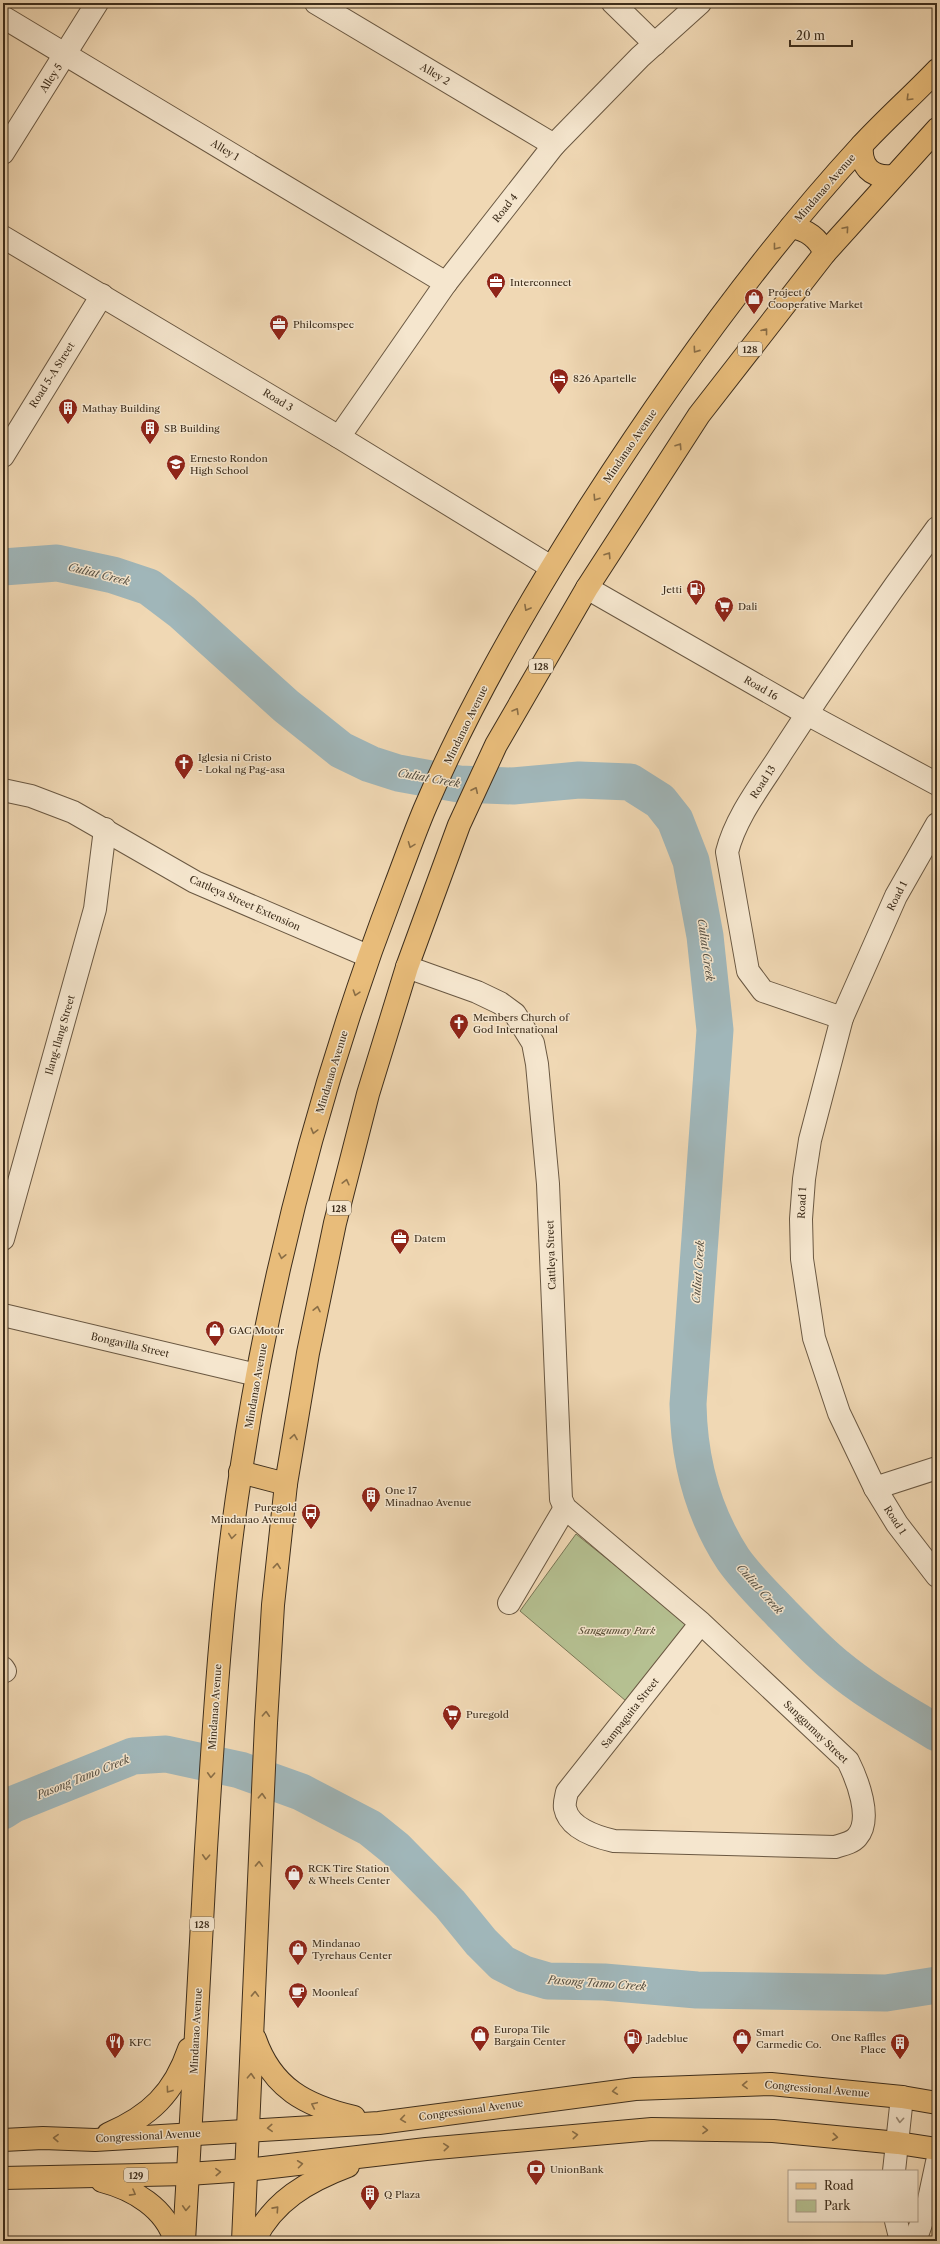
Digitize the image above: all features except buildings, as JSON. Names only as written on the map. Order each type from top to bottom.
[{"type":"main road","name":"Mindanao Avenue","points":[[184,2241],[213,1736],[228,1560],[240,1472],[257,1375],[291,1218],[324,1093],[368,956],[425,808],[494,668],[551,566],[640,429],[713,326],[791,227],[862,145],[937,70]]},
{"type":"main road","name":"128","points":[[243,2241],[254,2033],[264,1753],[273,1604],[286,1484],[308,1353],[335,1223],[368,1094],[407,967],[459,826],[496,745],[587,588],[699,415],[825,253],[892,176],[937,130]]},
{"type":"main road","points":[[862,145],[861,154],[864,164],[870,172],[876,175],[892,176]]},
{"type":"main road","points":[[791,227],[800,228],[816,238],[825,253]]},
{"type":"main road","points":[[240,1472],[286,1484]]},
{"type":"main road","points":[[95,2140],[134,2122],[163,2098],[181,2070],[196,2029]]},
{"type":"main road","points":[[254,2033],[262,2057],[271,2071],[297,2095],[327,2110],[379,2122]]},
{"type":"main road","name":"Congressional Avenue","points":[[3,2140],[43,2138],[95,2140],[249,2129],[379,2122],[635,2089],[771,2084],[902,2097],[937,2103]]},
{"type":"main road","name":"129","points":[[3,2178],[188,2174],[247,2170],[379,2154],[652,2129],[773,2131],[898,2143],[937,2149]]},
{"type":"main road","points":[[254,2241],[270,2215],[296,2191],[326,2174],[379,2154]]},
{"type":"main road","points":[[83,2177],[130,2191],[149,2203],[169,2226],[175,2241]]},
{"type":"street","name":"Alley 5","points":[[3,153],[97,3]]},
{"type":"street","name":"Alley 2","points":[[316,3],[554,145]]},
{"type":"street","points":[[613,3],[655,44]]},
{"type":"street","name":"Road 4","points":[[339,437],[446,283],[554,145],[655,44],[700,3]]},
{"type":"street","name":"Alley 1","points":[[3,17],[446,283]]},
{"type":"street","name":"Road 3","points":[[3,237],[339,437],[551,566]]},
{"type":"street","name":"Road 5-A Street","points":[[3,456],[102,295]]},
{"type":"street","name":"Road 13","points":[[842,1018],[764,991],[748,971],[727,852],[730,839],[746,809],[807,714],[937,528]]},
{"type":"street","name":"Road 16","points":[[587,588],[807,714],[937,784]]},
{"type":"street","points":[[3,790],[31,796],[73,812],[104,829]]},
{"type":"street","name":"Road 1","points":[[937,824],[896,896],[842,1018],[810,1140],[804,1179],[802,1259],[814,1338],[825,1376],[855,1450],[875,1488],[897,1524],[937,1576]]},
{"type":"street","name":"Cattleya Street Extension","points":[[104,829],[195,882],[368,956]]},
{"type":"street","name":"Ilang-Ilang Street","points":[[3,1240],[95,909],[104,829]]},
{"type":"street","name":"Cattleya Street","points":[[407,967],[477,992],[500,1003],[515,1014],[533,1043],[537,1064],[548,1184],[561,1499],[566,1508]]},
{"type":"street","name":"Bongavilla Street","points":[[3,1316],[257,1375]]},
{"type":"street","points":[[875,1488],[937,1468]]},
{"type":"street","points":[[509,1603],[566,1508]]},
{"type":"street","name":"Sanggumay Street","points":[[564,1806],[568,1816],[581,1828],[598,1838],[614,1841],[835,1847],[854,1841],[863,1821],[861,1790],[848,1761],[702,1623],[566,1508]]},
{"type":"street","name":"Sampaguita Street","points":[[564,1806],[567,1792],[702,1623]]},
{"type":"street","points":[[894,2170],[902,2097]]},
{"type":"street","points":[[915,2241],[928,2204],[937,2162]]},
{"type":"street","points":[[896,2222],[901,2241]]},
{"type":"green space","name":"Sanggumay Park","points":[[576,1534],[688,1624],[626,1701],[520,1611]]},
{"type":"waterway","name":"Culiat Creek","points":[[3,567],[57,563],[113,575],[149,587],[182,612],[286,706],[341,750],[370,764],[398,773],[459,784],[513,786],[579,780],[630,782],[660,801],[675,820],[691,861],[705,936],[715,1030],[688,1404],[691,1445],[700,1485],[713,1523],[722,1541],[738,1566],[763,1594],[829,1660],[885,1701],[937,1733]]},
{"type":"waterway","name":"Pasong Tamo Creek","points":[[3,1811],[14,1804],[133,1756],[166,1754],[240,1770],[301,1792],[370,1828],[396,1849],[450,1904],[481,1942],[502,1963],[524,1974],[548,1981],[604,1982],[697,1990],[886,1993],[937,1985]]},
{"type":"place","name":"Interconnect","points":[[496,299]]},
{"type":"place","name":"Project 6 Cooperative Market","points":[[754,315]]},
{"type":"place","name":"Philcomspec","points":[[279,341]]},
{"type":"place","name":"826 Apartelle","points":[[559,395]]},
{"type":"place","name":"Mathay Building","points":[[68,425]]},
{"type":"place","name":"SB Building","points":[[150,445]]},
{"type":"place","name":"Ernesto Rondon High School","points":[[176,481]]},
{"type":"place","name":"Jetti","points":[[696,606]]},
{"type":"place","name":"Dali","points":[[724,623]]},
{"type":"place","name":"Iglesia ni Cristo - Lokal ng Pag-asa","points":[[184,780]]},
{"type":"place","name":"Members Church of God International","points":[[459,1040]]},
{"type":"place","name":"Datem","points":[[400,1255]]},
{"type":"place","name":"GAC Motor","points":[[215,1347]]},
{"type":"place","name":"One 17 Minadnao Avenue","points":[[371,1513]]},
{"type":"place","name":"Puregold Mindanao Avenue","points":[[311,1530]]},
{"type":"place","name":"Puregold","points":[[452,1731]]},
{"type":"place","name":"RCK Tire Station & Wheels Center","points":[[294,1891]]},
{"type":"place","name":"Mindanao Tyrehaus Center","points":[[298,1966]]},
{"type":"place","name":"Moonleaf","points":[[298,2009]]},
{"type":"place","name":"Europa Tile Bargain Center","points":[[480,2052]]},
{"type":"place","name":"Jadeblue","points":[[633,2055]]},
{"type":"place","name":"Smart Carmedic Co.","points":[[742,2055]]},
{"type":"place","name":"KFC","points":[[115,2059]]},
{"type":"place","name":"One Raffles Place","points":[[900,2060]]},
{"type":"place","name":"UnionBank","points":[[536,2186]]},
{"type":"place","name":"Q Plaza","points":[[370,2211]]}]
